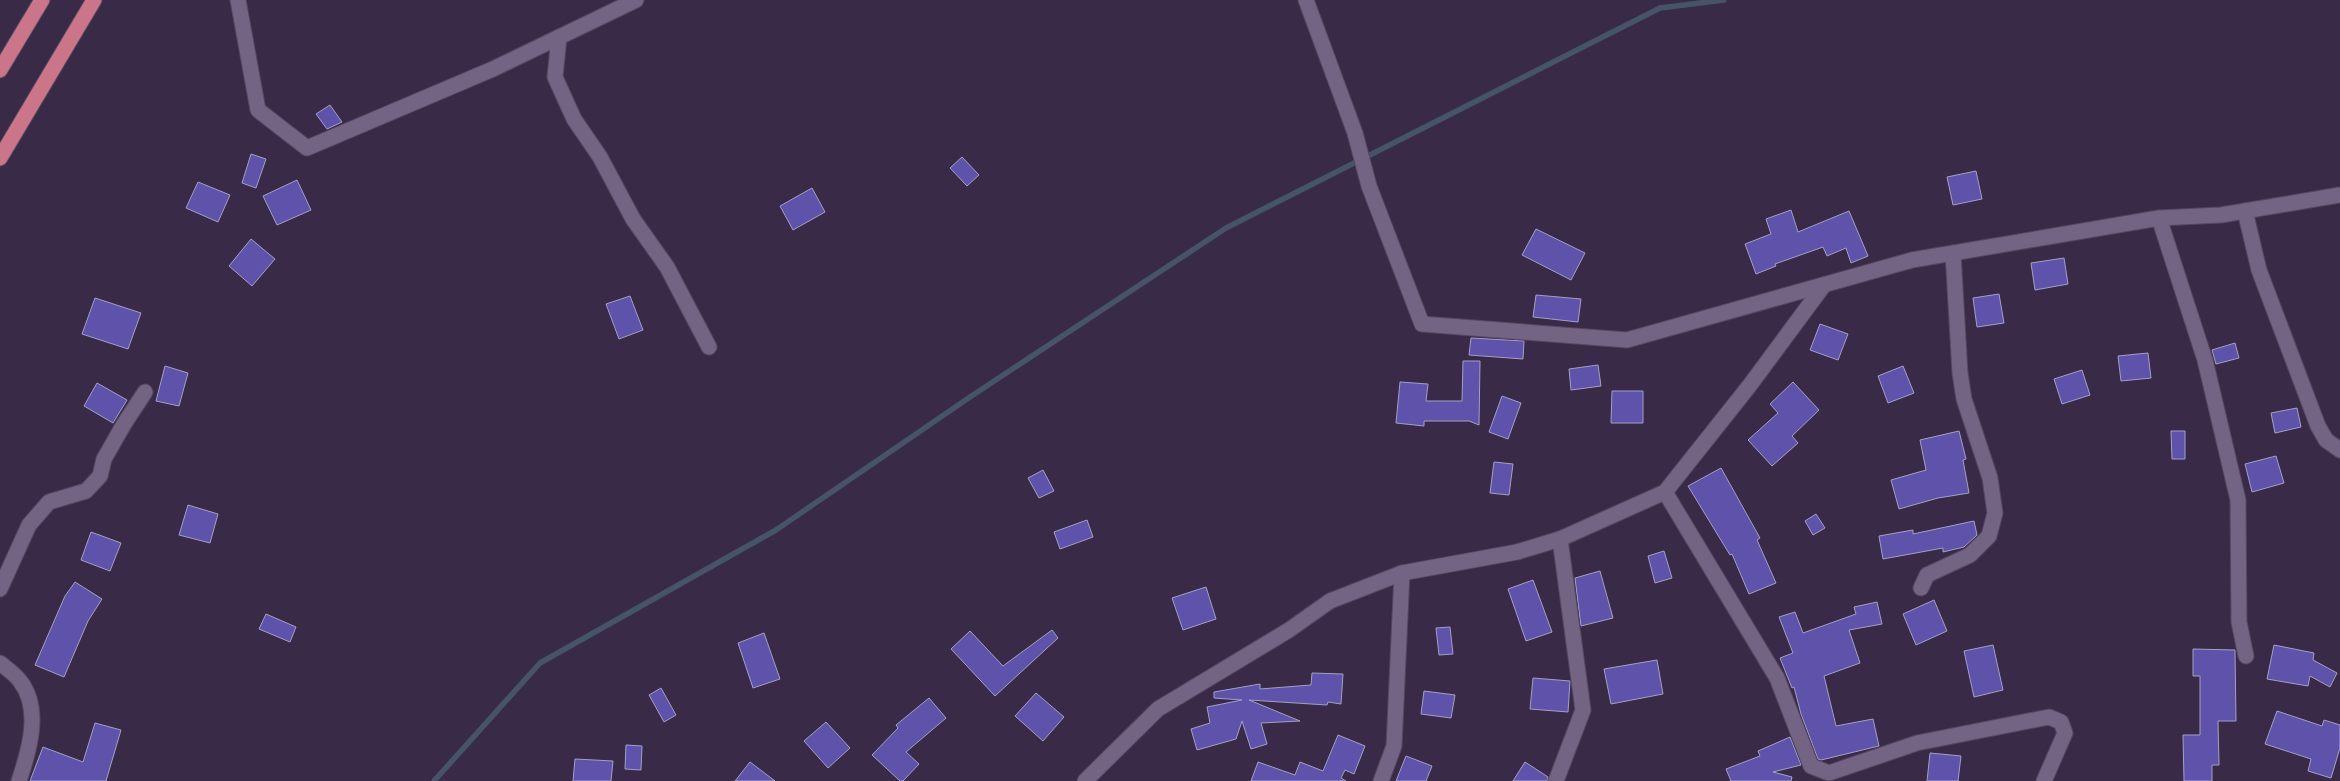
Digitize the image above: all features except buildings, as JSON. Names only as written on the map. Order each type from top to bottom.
[{"type":"highway","points":[[0,70],[42,0]]},
{"type":"highway","points":[[0,158],[94,0]]},
{"type":"street","points":[[238,0],[258,110],[307,148],[493,69],[636,0]]},
{"type":"street","points":[[1306,0],[1355,133],[1369,186],[1422,324],[1627,340],[1912,260],[2159,218],[2221,215],[2340,195]]},
{"type":"street","points":[[559,37],[555,77],[574,118],[600,157],[633,219],[667,267],[709,347]]},
{"type":"street","points":[[2245,211],[2259,270],[2318,426],[2326,440],[2340,450]]},
{"type":"street","points":[[2159,218],[2205,360],[2238,500],[2239,622],[2246,656]]},
{"type":"street","points":[[1921,588],[1927,575],[1970,555],[1989,536],[1995,513],[1990,478],[1964,399],[1960,373],[1953,253]]},
{"type":"street","points":[[1085,781],[1158,709],[1288,630],[1330,601],[1402,573],[1517,552],[1560,539],[1665,492],[1750,385],[1824,285]]},
{"type":"street","points":[[0,589],[29,525],[48,502],[86,491],[100,476],[104,460],[145,392]]},
{"type":"street","points":[[1665,492],[1777,678],[1811,766],[1829,773],[1917,743],[2049,717],[2061,722],[2065,733],[2044,781]]},
{"type":"street","points":[[1556,781],[1583,710],[1560,539]]},
{"type":"street","points":[[1381,781],[1394,746],[1402,573]]},
{"type":"street","points":[[0,663],[21,681],[33,710],[27,755],[19,781]]},
{"type":"waterway","points":[[434,781],[540,663],[776,530],[970,397],[1226,228],[1660,8],[1724,0]]}]
